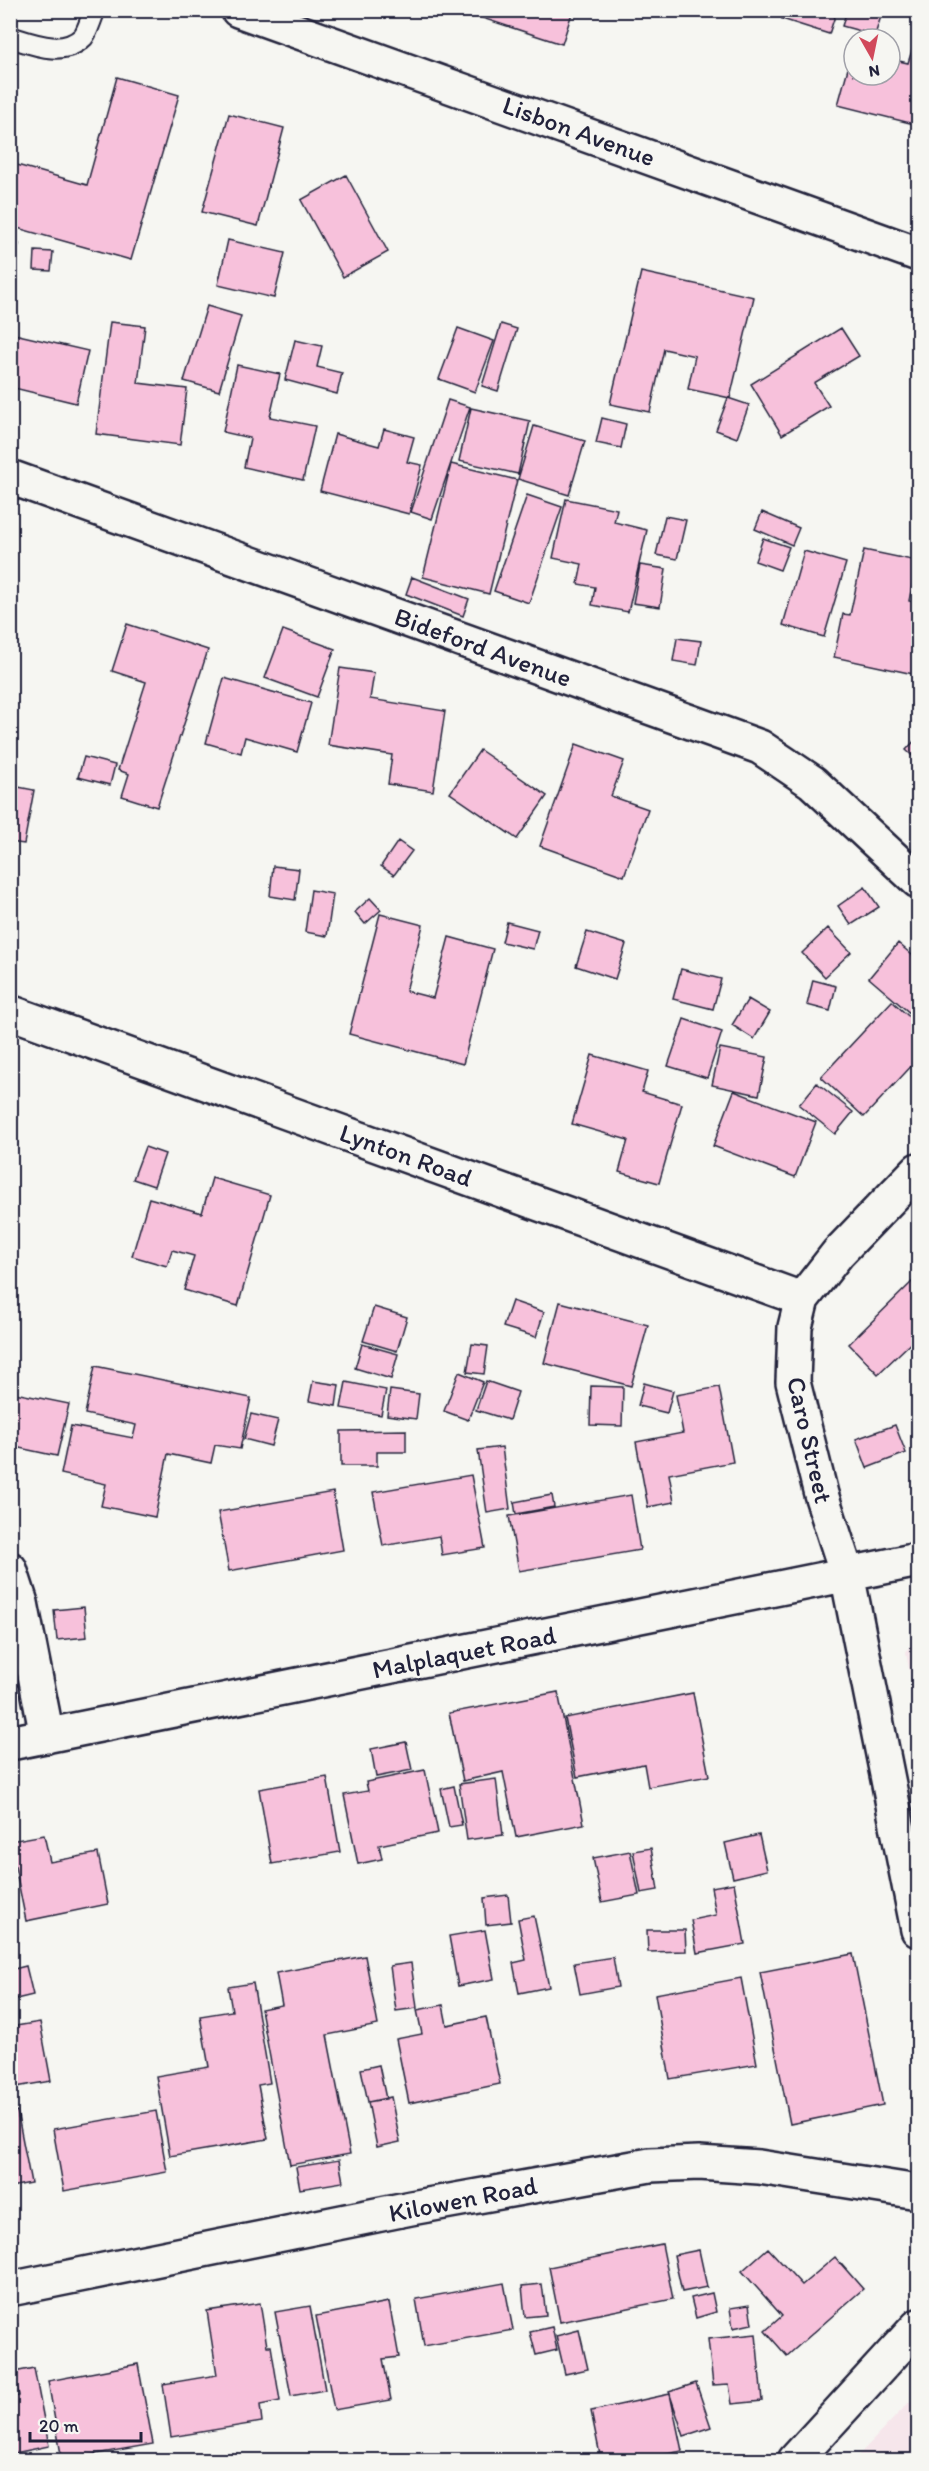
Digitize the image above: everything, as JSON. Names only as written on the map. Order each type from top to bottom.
[{"type":"street","name":"Lisbon Avenue","points":[[238,10],[918,254]]},
{"type":"street","name":"Bideford Avenue","points":[[10,477],[760,747],[812,782],[918,881]]},
{"type":"street","name":"Lynton Road","points":[[10,1012],[801,1299]]},
{"type":"street","name":"Caro Street","points":[[918,1170],[838,1253],[801,1299],[795,1327],[794,1382],[821,1494],[847,1574],[918,1930]]},
{"type":"street","name":"Malplaquet Road","points":[[10,1743],[918,1560]]},
{"type":"street","points":[[10,1569],[21,1603],[47,1736]]},
{"type":"street","name":"Kilowen Road","points":[[10,2289],[411,2208],[650,2165],[699,2163],[759,2167],[918,2192]]},
{"type":"street","points":[[795,2460],[918,2326]]},
{"type":"lane","points":[[10,37],[41,47],[63,48],[84,36],[95,10]]},
{"type":"shaded area","points":[[918,1634],[918,1721],[906,1652]]},
{"type":"shaded area","points":[[918,2393],[918,2460],[854,2460]]},
{"type":"building","points":[[471,10],[573,10],[562,44],[470,14]]},
{"type":"building","points":[[784,10],[837,10],[829,34],[782,19]]},
{"type":"building","points":[[847,10],[883,10],[878,27],[842,26]]},
{"type":"building","points":[[912,50],[918,51],[918,125],[838,105],[843,87],[902,87],[902,62],[908,63]]},
{"type":"building","points":[[117,77],[179,95],[131,260],[10,226],[10,163],[87,185]]},
{"type":"building","points":[[229,114],[284,128],[258,226],[202,212]]},
{"type":"building","points":[[346,175],[388,252],[343,277],[301,200]]},
{"type":"building","points":[[228,240],[285,253],[274,298],[218,285]]},
{"type":"building","points":[[10,241],[19,244],[10,277]]},
{"type":"building","points":[[35,251],[53,252],[51,271],[34,270]]},
{"type":"building","points":[[641,272],[754,297],[730,398],[688,389],[695,356],[664,349],[650,412],[610,404]]},
{"type":"building","points":[[207,306],[241,316],[219,391],[184,381]]},
{"type":"building","points":[[110,322],[145,326],[138,383],[187,389],[180,445],[96,434]]},
{"type":"building","points":[[501,324],[517,329],[498,391],[482,386]]},
{"type":"building","points":[[458,328],[494,341],[475,392],[439,379]]},
{"type":"building","points":[[841,328],[859,356],[814,383],[829,406],[782,435],[751,384]]},
{"type":"building","points":[[10,333],[88,351],[76,403],[10,387]]},
{"type":"building","points":[[295,340],[322,346],[317,367],[342,373],[337,394],[285,380]]},
{"type":"building","points":[[237,365],[280,374],[270,417],[315,426],[303,480],[244,467],[250,438],[223,432]]},
{"type":"building","points":[[728,398],[749,405],[737,438],[716,430]]},
{"type":"building","points":[[448,400],[470,407],[432,519],[411,512]]},
{"type":"building","points":[[471,408],[530,421],[518,474],[459,461]]},
{"type":"building","points":[[602,418],[626,424],[621,448],[596,443]]},
{"type":"building","points":[[534,426],[585,441],[569,495],[518,479]]},
{"type":"building","points":[[384,429],[414,437],[407,462],[422,465],[409,514],[320,491],[335,434],[379,446]]},
{"type":"building","points":[[451,464],[517,480],[489,594],[423,577]]},
{"type":"building","points":[[527,495],[562,507],[529,603],[494,591]]},
{"type":"building","points":[[566,499],[617,509],[614,522],[647,530],[628,612],[592,605],[595,587],[578,584],[582,564],[553,558]]},
{"type":"building","points":[[762,512],[799,528],[792,545],[755,529]]},
{"type":"building","points":[[665,516],[686,520],[677,559],[656,555]]},
{"type":"building","points":[[763,538],[789,547],[780,570],[755,561]]},
{"type":"building","points":[[864,550],[917,561],[909,601],[918,603],[918,675],[834,657],[843,614],[850,615]]},
{"type":"building","points":[[804,551],[846,563],[824,637],[783,625]]},
{"type":"building","points":[[640,565],[666,569],[660,607],[633,603]]},
{"type":"building","points":[[412,577],[469,599],[463,616],[406,594]]},
{"type":"building","points":[[127,624],[208,650],[157,807],[122,796],[129,774],[118,770],[146,682],[112,671]]},
{"type":"building","points":[[283,630],[335,649],[317,697],[265,678]]},
{"type":"building","points":[[677,638],[701,641],[697,665],[673,661]]},
{"type":"building","points":[[340,668],[374,673],[370,699],[445,711],[433,791],[388,784],[392,755],[328,745]]},
{"type":"building","points":[[224,678],[311,703],[297,752],[245,737],[241,753],[206,743]]},
{"type":"building","points":[[918,737],[918,761],[906,750]]},
{"type":"building","points":[[576,744],[624,761],[611,796],[648,809],[624,876],[540,846]]},
{"type":"building","points":[[480,750],[547,796],[517,839],[450,793]]},
{"type":"building","points":[[84,757],[115,765],[110,785],[78,777]]},
{"type":"building","points":[[13,786],[34,790],[24,844],[10,842]]},
{"type":"building","points":[[398,841],[412,851],[394,875],[381,866]]},
{"type":"building","points":[[273,866],[299,869],[295,900],[270,896]]},
{"type":"building","points":[[865,887],[879,907],[851,925],[838,906]]},
{"type":"building","points":[[311,890],[333,894],[327,936],[305,932]]},
{"type":"building","points":[[370,898],[381,910],[365,924],[355,912]]},
{"type":"building","points":[[380,914],[423,925],[406,991],[433,998],[449,937],[493,949],[463,1064],[349,1034]]},
{"type":"building","points":[[507,922],[538,930],[533,949],[502,942]]},
{"type":"building","points":[[828,928],[851,952],[825,977],[802,953]]},
{"type":"building","points":[[587,932],[626,944],[615,979],[576,966]]},
{"type":"building","points":[[898,943],[918,960],[918,1020],[869,978]]},
{"type":"building","points":[[681,969],[721,979],[713,1009],[673,999]]},
{"type":"building","points":[[813,980],[836,986],[830,1011],[807,1005]]},
{"type":"building","points":[[748,999],[770,1012],[754,1039],[732,1025]]},
{"type":"building","points":[[892,1001],[918,1025],[918,1059],[864,1117],[821,1077]]},
{"type":"building","points":[[684,1019],[722,1032],[707,1078],[668,1066]]},
{"type":"building","points":[[720,1048],[767,1057],[759,1095],[712,1085]]},
{"type":"building","points":[[592,1055],[648,1071],[642,1092],[682,1104],[659,1183],[619,1172],[628,1140],[572,1124]]},
{"type":"building","points":[[817,1083],[853,1112],[835,1134],[799,1105]]},
{"type":"building","points":[[734,1091],[816,1122],[795,1177],[713,1146]]},
{"type":"building","points":[[10,1119],[17,1119],[17,1145],[11,1166],[10,1206]]},
{"type":"building","points":[[145,1147],[165,1154],[154,1186],[133,1179]]},
{"type":"building","points":[[212,1178],[270,1195],[238,1306],[184,1290],[194,1256],[172,1250],[167,1266],[132,1256],[149,1198],[202,1213]]},
{"type":"building","points":[[918,1276],[918,1336],[878,1374],[849,1344]]},
{"type":"building","points":[[512,1301],[544,1312],[536,1337],[503,1327]]},
{"type":"building","points":[[560,1302],[648,1325],[631,1386],[544,1363]]},
{"type":"building","points":[[374,1307],[407,1317],[397,1351],[363,1341]]},
{"type":"building","points":[[362,1344],[398,1354],[391,1379],[355,1368]]},
{"type":"building","points":[[472,1344],[488,1346],[484,1374],[467,1372]]},
{"type":"building","points":[[95,1366],[251,1398],[240,1449],[215,1445],[211,1463],[168,1454],[155,1517],[101,1506],[106,1484],[61,1474],[71,1426],[133,1438],[136,1425],[85,1414]]},
{"type":"building","points":[[459,1372],[483,1382],[468,1420],[444,1411]]},
{"type":"building","points":[[313,1381],[339,1385],[336,1406],[309,1401]]},
{"type":"building","points":[[486,1381],[518,1392],[509,1420],[476,1410]]},
{"type":"building","points":[[346,1382],[386,1390],[381,1415],[341,1408]]},
{"type":"building","points":[[644,1383],[673,1391],[667,1413],[638,1406]]},
{"type":"building","points":[[591,1386],[623,1387],[622,1426],[590,1425]]},
{"type":"building","points":[[719,1387],[733,1462],[669,1474],[674,1502],[648,1507],[636,1442],[683,1433],[676,1395]]},
{"type":"building","points":[[390,1390],[419,1394],[416,1419],[387,1415]]},
{"type":"building","points":[[10,1392],[69,1404],[57,1456],[10,1446]]},
{"type":"building","points":[[251,1414],[278,1420],[271,1446],[244,1439]]},
{"type":"building","points":[[895,1425],[906,1453],[867,1468],[856,1439]]},
{"type":"building","points":[[406,1430],[406,1452],[377,1452],[377,1466],[341,1466],[341,1431]]},
{"type":"building","points":[[502,1447],[510,1509],[487,1513],[478,1450]]},
{"type":"building","points":[[471,1475],[485,1548],[442,1555],[439,1536],[383,1546],[373,1492]]},
{"type":"building","points":[[333,1492],[343,1550],[229,1571],[218,1512]]},
{"type":"building","points":[[552,1495],[554,1507],[516,1514],[514,1502]]},
{"type":"building","points":[[631,1495],[640,1550],[519,1571],[509,1516]]},
{"type":"building","points":[[84,1607],[87,1637],[57,1640],[54,1610]]},
{"type":"building","points":[[558,1692],[584,1824],[516,1837],[503,1772],[463,1781],[449,1713]]},
{"type":"building","points":[[693,1693],[709,1776],[648,1787],[644,1764],[577,1777],[565,1718]]},
{"type":"building","points":[[406,1742],[412,1770],[376,1777],[371,1749]]},
{"type":"building","points":[[425,1770],[438,1833],[379,1845],[382,1859],[358,1864],[344,1795],[368,1791],[366,1782]]},
{"type":"building","points":[[327,1777],[340,1852],[272,1864],[259,1789]]},
{"type":"building","points":[[496,1779],[503,1835],[467,1840],[459,1784]]},
{"type":"building","points":[[454,1786],[462,1825],[449,1827],[441,1789]]},
{"type":"building","points":[[44,1835],[50,1862],[98,1853],[108,1904],[26,1921],[10,1841]]},
{"type":"building","points":[[759,1835],[767,1870],[733,1878],[725,1843]]},
{"type":"building","points":[[651,1848],[658,1890],[641,1893],[633,1851]]},
{"type":"building","points":[[630,1851],[639,1895],[602,1902],[593,1858]]},
{"type":"building","points":[[734,1883],[745,1944],[697,1953],[691,1920],[716,1915],[711,1887]]},
{"type":"building","points":[[508,1895],[511,1922],[486,1925],[484,1898]]},
{"type":"building","points":[[534,1916],[549,1987],[519,1993],[513,1963],[526,1960],[518,1919]]},
{"type":"building","points":[[485,1930],[494,1979],[458,1986],[449,1936]]},
{"type":"building","points":[[647,1930],[685,1930],[686,1951],[648,1952]]},
{"type":"building","points":[[853,1954],[883,2105],[790,2124],[760,1972]]},
{"type":"building","points":[[365,1956],[378,2025],[327,2035],[350,2154],[290,2165],[261,2009],[282,2005],[276,1973]]},
{"type":"building","points":[[613,1957],[618,1987],[580,1994],[574,1963]]},
{"type":"building","points":[[411,1963],[417,2008],[396,2011],[390,1966]]},
{"type":"building","points":[[26,1966],[33,1995],[12,2000],[10,1970]]},
{"type":"building","points":[[741,1978],[757,2064],[670,2079],[655,1994]]},
{"type":"building","points":[[253,1983],[270,2083],[258,2085],[268,2139],[170,2156],[156,2076],[209,2067],[200,2016],[232,2011],[228,1987]]},
{"type":"building","points":[[443,2005],[447,2025],[486,2017],[500,2084],[409,2103],[396,2039],[422,2034],[417,2010]]},
{"type":"building","points":[[40,2022],[51,2081],[10,2088],[10,2027]]},
{"type":"building","points":[[379,2065],[386,2099],[368,2102],[361,2069]]},
{"type":"building","points":[[391,2097],[400,2142],[377,2147],[368,2102]]},
{"type":"building","points":[[17,2111],[31,2183],[10,2187],[10,2112]]},
{"type":"building","points":[[156,2111],[167,2172],[64,2191],[53,2129]]},
{"type":"building","points":[[339,2160],[343,2182],[300,2189],[296,2167]]},
{"type":"building","points":[[662,2244],[673,2299],[560,2322],[549,2267]]},
{"type":"building","points":[[768,2248],[802,2285],[835,2257],[863,2289],[787,2356],[765,2331],[782,2316],[742,2271]]},
{"type":"building","points":[[699,2250],[707,2287],[682,2292],[674,2255]]},
{"type":"building","points":[[504,2283],[513,2330],[424,2346],[416,2299]]},
{"type":"building","points":[[542,2284],[546,2315],[525,2317],[522,2286]]},
{"type":"building","points":[[712,2293],[716,2312],[696,2318],[691,2298]]},
{"type":"building","points":[[389,2302],[399,2357],[383,2359],[391,2400],[334,2410],[316,2316]]},
{"type":"building","points":[[260,2303],[267,2346],[271,2346],[280,2401],[260,2405],[262,2422],[171,2437],[163,2384],[217,2375],[207,2311]]},
{"type":"building","points":[[749,2305],[752,2324],[733,2328],[730,2308]]},
{"type":"building","points":[[310,2306],[325,2390],[291,2396],[275,2312]]},
{"type":"building","points":[[552,2327],[557,2350],[536,2355],[530,2332]]},
{"type":"building","points":[[579,2330],[588,2369],[565,2374],[556,2336]]},
{"type":"building","points":[[756,2334],[762,2401],[732,2404],[729,2384],[713,2385],[708,2339]]},
{"type":"building","points":[[138,2364],[153,2444],[62,2460],[48,2381]]},
{"type":"building","points":[[34,2368],[49,2446],[10,2454],[10,2398],[19,2396],[14,2372]]},
{"type":"building","points":[[696,2383],[711,2427],[684,2436],[669,2392]]},
{"type":"building","points":[[670,2394],[682,2451],[639,2460],[601,2460],[591,2411]]}]
